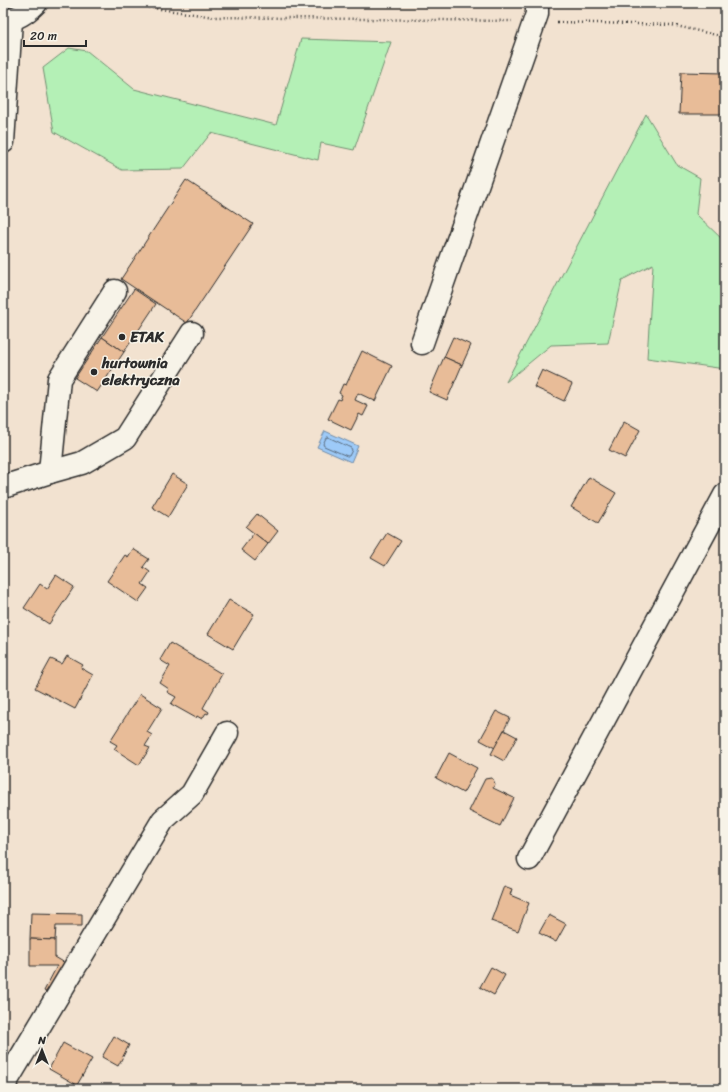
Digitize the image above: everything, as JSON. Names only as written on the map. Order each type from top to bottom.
[{"type":"main road","points":[[3,142],[7,21],[25,13],[36,3]]},
{"type":"main road","points":[[422,343],[535,12]]},
{"type":"main road","points":[[50,472],[60,379],[115,291]]},
{"type":"main road","points":[[3,487],[82,463],[125,438],[192,334]]},
{"type":"main road","points":[[529,859],[725,495]]},
{"type":"main road","points":[[3,1087],[163,820],[192,794],[227,733]]},
{"type":"path","points":[[129,3],[214,17],[535,12],[672,25],[725,37]]},
{"type":"green space","points":[[301,39],[391,42],[354,150],[321,143],[318,160],[211,133],[183,169],[122,170],[54,132],[43,68],[69,48],[87,51],[134,89],[276,125]]},
{"type":"green space","points":[[646,114],[677,165],[700,178],[696,214],[724,241],[725,369],[647,358],[653,264],[622,280],[608,343],[551,345],[506,382]]},
{"type":"water","points":[[325,431],[358,446],[351,462],[317,447]]},
{"type":"building","points":[[681,72],[725,73],[725,114],[679,114]]},
{"type":"building","points":[[186,180],[253,224],[187,323],[121,279]]},
{"type":"building","points":[[134,289],[156,304],[124,352],[102,337]]},
{"type":"building","points":[[102,337],[124,352],[97,392],[75,378]]},
{"type":"building","points":[[453,337],[471,345],[462,365],[444,357]]},
{"type":"building","points":[[362,351],[392,366],[375,401],[358,393],[355,400],[368,406],[363,416],[359,414],[351,430],[328,419],[338,399],[340,400],[342,395],[339,393],[343,384],[346,385]]},
{"type":"building","points":[[444,357],[462,365],[447,400],[429,392]]},
{"type":"building","points":[[542,370],[572,384],[564,401],[534,387]]},
{"type":"building","points":[[624,421],[640,430],[625,458],[609,450]]},
{"type":"building","points":[[172,474],[188,484],[168,517],[152,507]]},
{"type":"building","points":[[589,477],[616,493],[598,523],[571,507]]},
{"type":"building","points":[[257,514],[278,531],[268,544],[246,527]]},
{"type":"building","points":[[254,533],[268,544],[255,561],[241,550]]},
{"type":"building","points":[[387,533],[401,541],[385,566],[371,558]]},
{"type":"building","points":[[133,549],[149,559],[143,567],[150,572],[142,584],[148,588],[138,602],[107,581],[125,555],[128,557]]},
{"type":"building","points":[[56,575],[74,587],[49,624],[24,608],[40,584],[47,589]]},
{"type":"building","points":[[229,600],[254,614],[233,649],[208,634]]},
{"type":"building","points":[[170,643],[222,674],[203,708],[209,712],[208,714],[206,713],[202,719],[197,716],[196,718],[171,704],[176,697],[167,692],[169,689],[160,683],[170,666],[160,660]]},
{"type":"building","points":[[67,656],[83,665],[81,668],[93,675],[75,709],[35,688],[51,659],[62,664]]},
{"type":"building","points":[[140,694],[162,708],[147,732],[152,735],[145,746],[150,748],[139,765],[114,749],[117,745],[110,741]]},
{"type":"building","points":[[496,711],[510,718],[495,748],[480,740]]},
{"type":"building","points":[[504,730],[517,737],[504,761],[491,754]]},
{"type":"building","points":[[449,753],[477,768],[463,793],[436,778]]},
{"type":"building","points":[[491,778],[495,784],[493,788],[514,798],[500,826],[469,811],[485,779]]},
{"type":"building","points":[[504,886],[512,889],[510,895],[529,903],[518,931],[491,921]]},
{"type":"building","points":[[31,913],[82,914],[82,926],[56,926],[55,940],[30,939]]},
{"type":"building","points":[[549,915],[566,924],[556,942],[539,933]]},
{"type":"building","points":[[30,939],[55,940],[55,957],[70,966],[53,997],[44,991],[57,966],[30,966]]},
{"type":"building","points":[[491,967],[505,975],[494,995],[480,987]]},
{"type":"building","points":[[114,1036],[129,1045],[118,1066],[102,1057]]},
{"type":"building","points":[[63,1043],[92,1059],[77,1085],[49,1069]]},
{"type":"place","name":"ETAK","points":[[122,337]]},
{"type":"place","name":"hurtownia elektryczna","points":[[94,372]]}]
